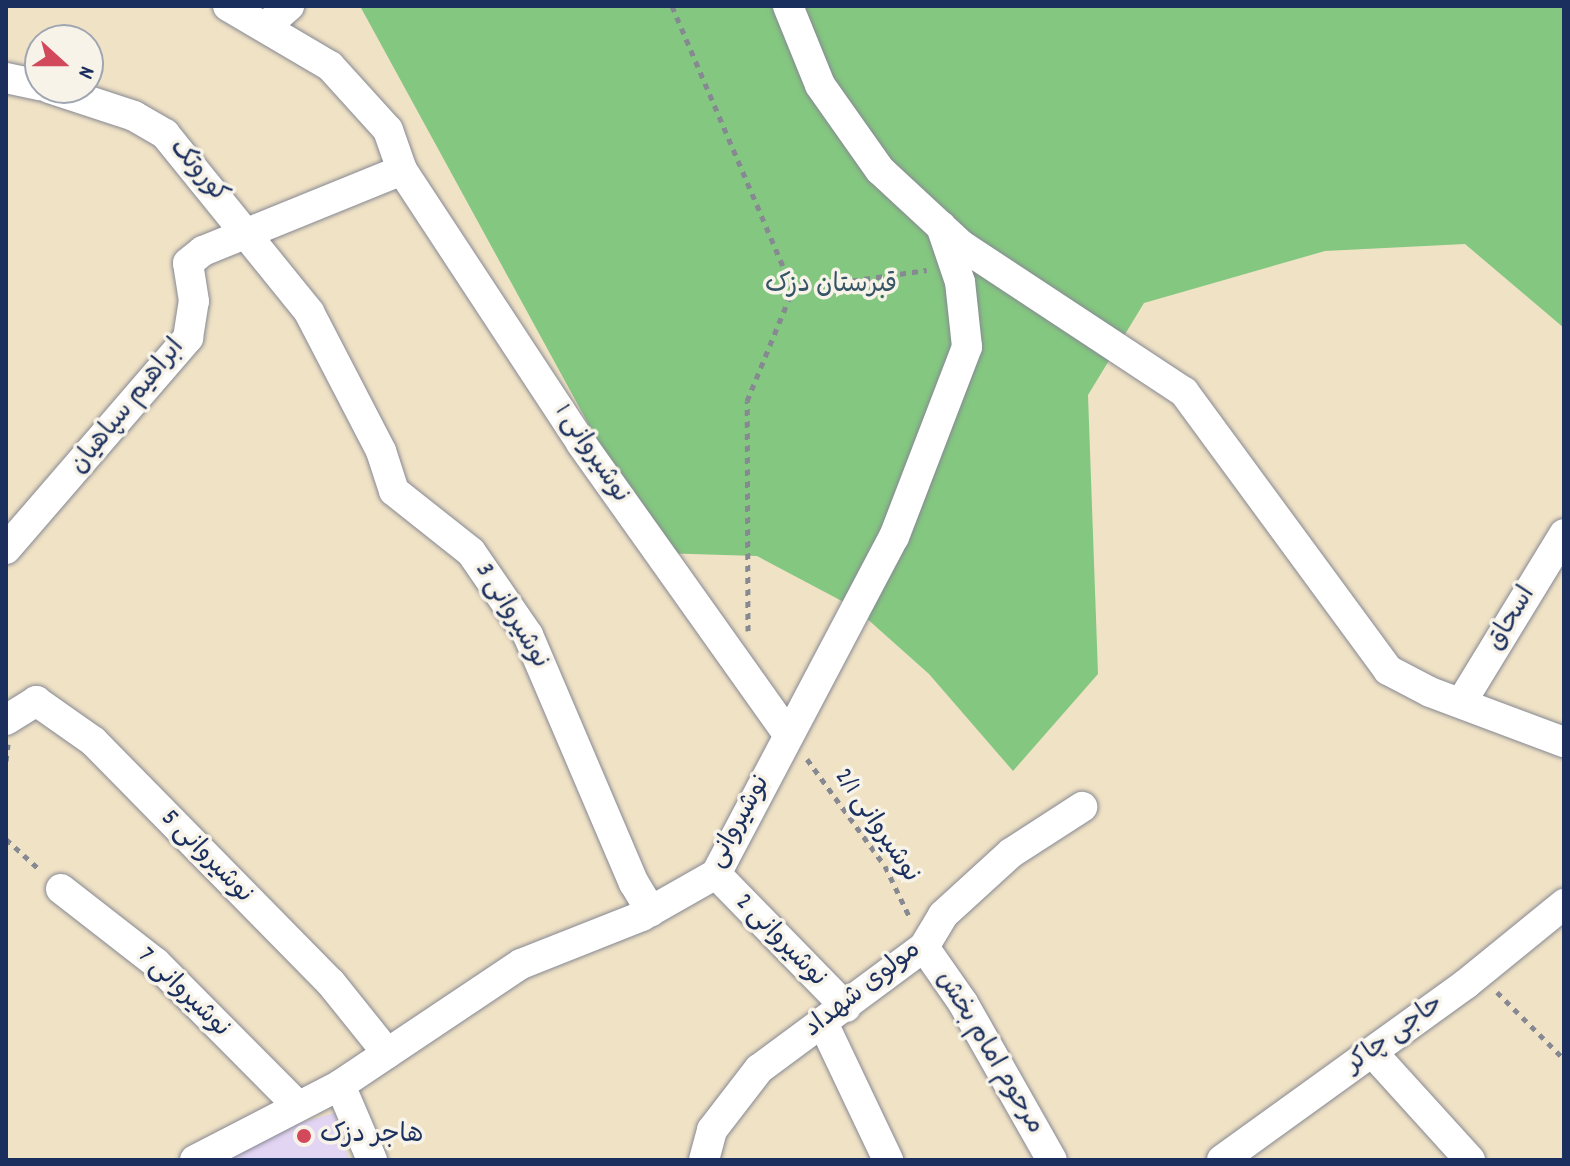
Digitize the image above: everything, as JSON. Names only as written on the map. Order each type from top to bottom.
[{"type":"street","name":"نوشیروانی 1","points":[[228,6],[330,66],[388,130],[402,170],[581,443],[787,733]]},
{"type":"street","points":[[265,27],[289,6]]},
{"type":"street","points":[[788,6],[820,85],[880,170],[941,226],[1045,305],[1184,392],[1388,670],[1461,703],[1564,742]]},
{"type":"street","name":"کوروتک","points":[[98,104],[134,116],[165,134],[248,233]]},
{"type":"street","points":[[248,233],[402,170]]},
{"type":"street","name":"نوشیروانی","points":[[195,1160],[340,1085],[521,964],[651,911],[716,874],[787,733],[894,537],[967,347],[955,266],[941,226]]},
{"type":"street","name":"ابراهیم سپاهیان","points":[[6,549],[188,338],[194,301],[188,263],[203,251],[248,233]]},
{"type":"street","name":"نوشیروانی 3","points":[[248,233],[309,312],[381,451],[394,491],[471,552],[528,635],[634,883],[651,911]]},
{"type":"street","name":"اسحاق","points":[[1461,703],[1564,534]]},
{"type":"street","name":"نوشیروانی 5","points":[[6,720],[36,701],[93,741],[331,983],[387,1053]]},
{"type":"street","name":"مولوی شهداد","points":[[704,1160],[712,1130],[759,1069],[924,947],[943,915],[1011,853],[1082,807]]},
{"type":"street","name":"نوشیروانی 2","points":[[716,874],[834,1015],[888,1160]]},
{"type":"street","name":"نوشیروانی 7","points":[[61,889],[156,963],[297,1105]]},
{"type":"street","name":"حاجی چاکر","points":[[1222,1160],[1479,974],[1564,904]]},
{"type":"street","name":"مرحوم امام بخش","points":[[924,947],[963,1003],[1052,1160]]},
{"type":"street","points":[[1372,1052],[1470,1160]]},
{"type":"street","points":[[340,1085],[372,1160]]},
{"type":"path","points":[[672,6],[793,289],[747,401],[749,679]]},
{"type":"path","points":[[793,289],[955,266]]},
{"type":"path","name":"نوشیروانی 2/1","points":[[787,733],[885,866],[924,947]]},
{"type":"path","points":[[6,839],[61,889]]},
{"type":"path","points":[[1479,974],[1564,1059]]},
{"type":"shaded area","name":"هاجر دزک","points":[[335,1113],[349,1160],[215,1160],[299,1123]]},
{"type":"green space","name":"قبرستان دزک","points":[[360,6],[1564,6],[1564,328],[1465,244],[1325,251],[1144,303],[1088,395],[1098,674],[1013,771],[929,674],[855,608],[757,556],[659,553]]},
{"type":"place","name":"هاجر دزک","points":[[304,1136]]}]
